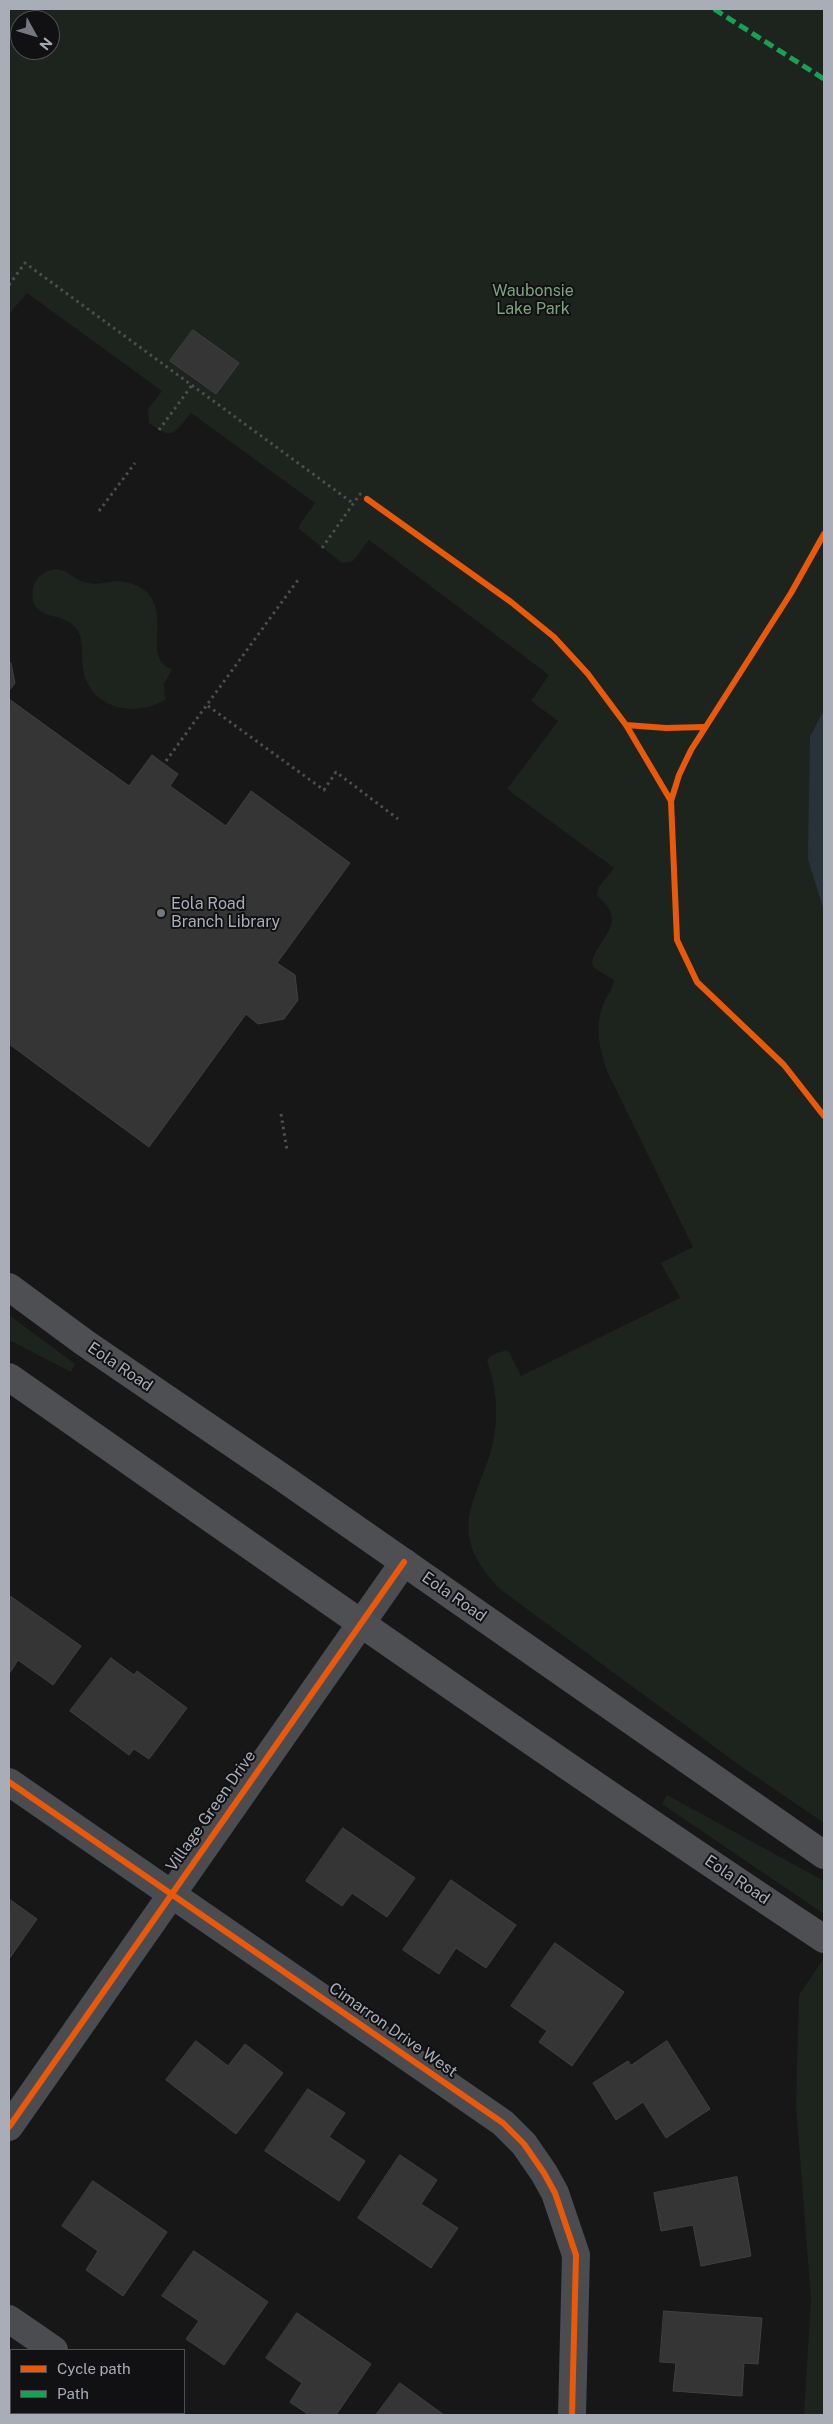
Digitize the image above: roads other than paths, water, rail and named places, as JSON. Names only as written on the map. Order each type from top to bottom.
[{"type":"main road","name":"Eola Road","points":[[9,1287],[85,1343],[404,1562],[824,1855]]},
{"type":"main road","name":"Eola Road","points":[[9,1376],[361,1622],[824,1939]]},
{"type":"street","name":"Village Green Drive","points":[[9,2127],[171,1892],[404,1562]]},
{"type":"street","name":"Cimarron Drive West","points":[[9,1782],[171,1892],[503,2123],[524,2144],[555,2193],[576,2255],[572,2415]]},
{"type":"street","points":[[9,2319],[53,2349]]},
{"type":"place","name":"Eola Road Branch Library","points":[[161,913]]},
{"type":"park label","name":"Waubonsie Lake Park","points":[[533,300]]}]
